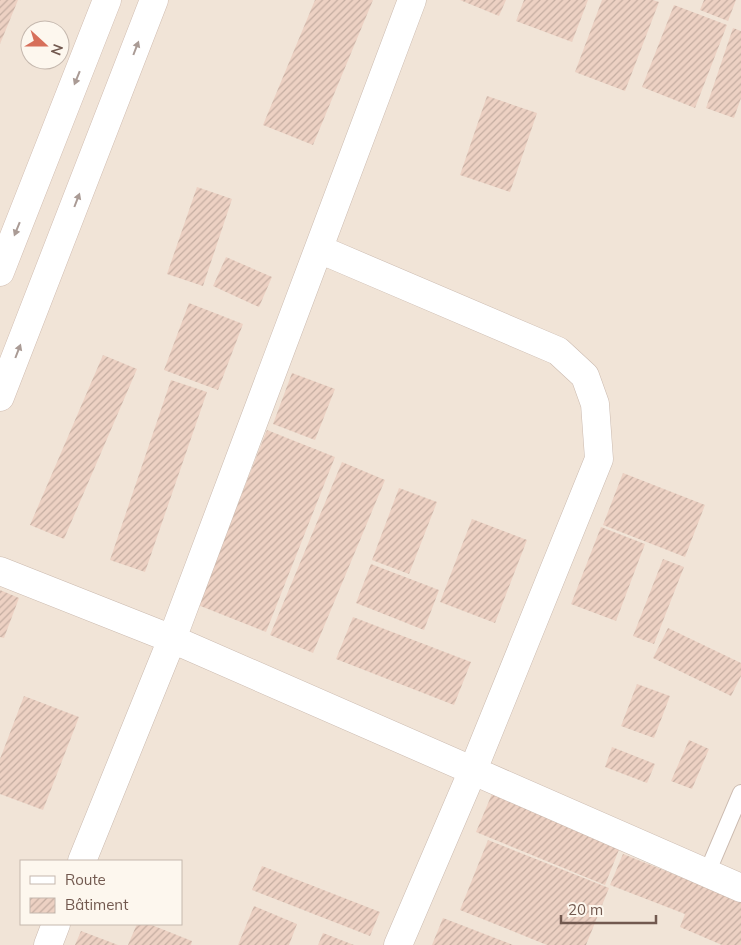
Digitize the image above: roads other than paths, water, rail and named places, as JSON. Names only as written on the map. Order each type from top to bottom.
[{"type":"street","points":[[0,272],[107,0]]},
{"type":"street","points":[[0,396],[154,0]]},
{"type":"street","points":[[82,860],[172,639],[412,0]]},
{"type":"street","points":[[319,249],[558,351],[585,376],[595,404],[599,459],[473,770],[398,945]]},
{"type":"street","points":[[0,571],[172,639],[741,888]]},
{"type":"street","points":[[48,945],[56,925]]},
{"type":"lane","points":[[707,872],[741,794]]}]
